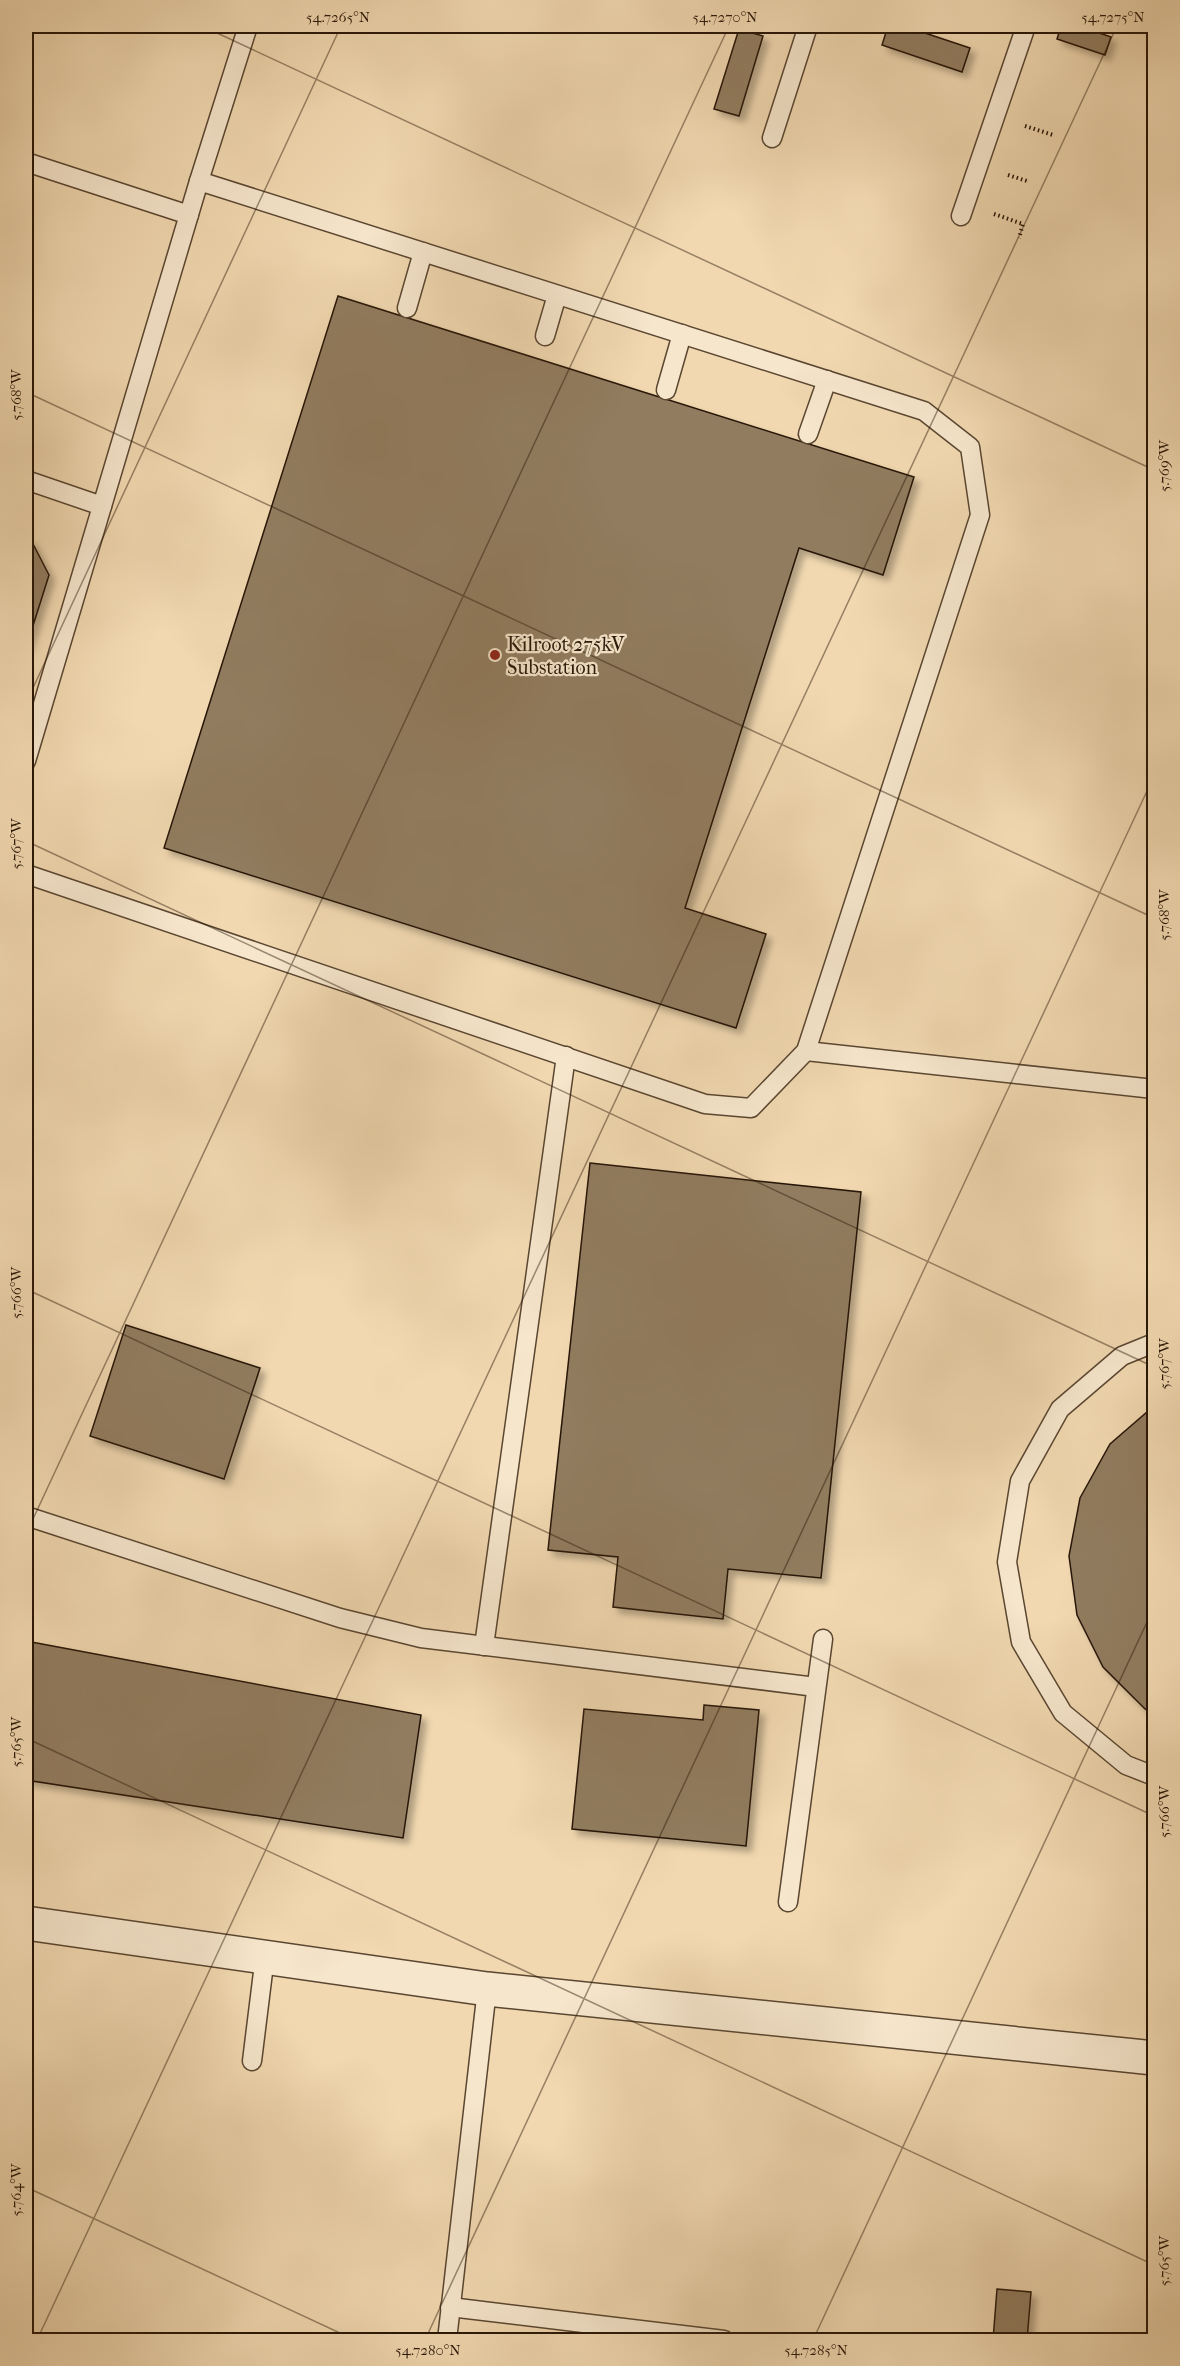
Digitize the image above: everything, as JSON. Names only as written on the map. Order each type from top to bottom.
[{"type":"street","points":[[26,1923],[487,1989],[1155,2058]]},
{"type":"lane","points":[[26,760],[199,181],[248,26]]},
{"type":"lane","points":[[772,138],[808,26]]},
{"type":"lane","points":[[963,210],[1026,26]]},
{"type":"lane","points":[[26,162],[189,215]]},
{"type":"lane","points":[[26,874],[705,1104],[751,1108],[806,1051],[980,515],[970,447],[924,411],[199,181]]},
{"type":"lane","points":[[407,308],[423,252]]},
{"type":"lane","points":[[545,336],[557,295]]},
{"type":"lane","points":[[666,390],[682,334]]},
{"type":"lane","points":[[808,434],[827,380]]},
{"type":"lane","points":[[26,480],[102,506]]},
{"type":"lane","points":[[806,1051],[1155,1089]]},
{"type":"lane","points":[[484,1646],[566,1056]]},
{"type":"lane","points":[[1155,1343],[1122,1356],[1060,1409],[1020,1481],[1007,1562],[1021,1642],[1063,1713],[1126,1765],[1155,1776]]},
{"type":"lane","points":[[26,1515],[340,1618],[421,1638],[816,1687]]},
{"type":"lane","points":[[788,1902],[823,1639]]},
{"type":"lane","points":[[252,2061],[266,1956]]},
{"type":"lane","points":[[447,2340],[487,1989]]},
{"type":"lane","points":[[450,2307],[724,2340]]},
{"type":"path","points":[[963,210],[1023,224],[1019,238]]},
{"type":"building","points":[[888,26],[904,26],[970,48],[962,72],[882,45]]},
{"type":"building","points":[[1061,26],[1079,26],[1111,37],[1105,55],[1057,39]]},
{"type":"building","points":[[739,29],[763,36],[739,116],[714,109]]},
{"type":"building","name":"Kilroot 275kV Substation","points":[[338,296],[914,477],[883,575],[799,548],[685,908],[766,934],[736,1028],[164,848]]},
{"type":"building","points":[[26,538],[31,540],[49,575],[26,648]]},
{"type":"building","points":[[590,1163],[861,1192],[821,1578],[728,1569],[723,1619],[613,1607],[618,1557],[548,1550]]},
{"type":"building","points":[[126,1325],[260,1368],[224,1479],[90,1436]]},
{"type":"building","points":[[1154,1406],[1154,1714],[1145,1709],[1103,1667],[1077,1615],[1069,1556],[1080,1498],[1110,1444]]},
{"type":"building","points":[[26,1641],[421,1715],[403,1838],[26,1780]]},
{"type":"building","points":[[704,1705],[759,1710],[746,1846],[572,1829],[584,1709],[703,1720]]},
{"type":"building","points":[[997,2289],[1031,2292],[1027,2340],[993,2340]]},
{"type":"place","name":"Kilroot 275kV Substation","points":[[495,655]]}]
